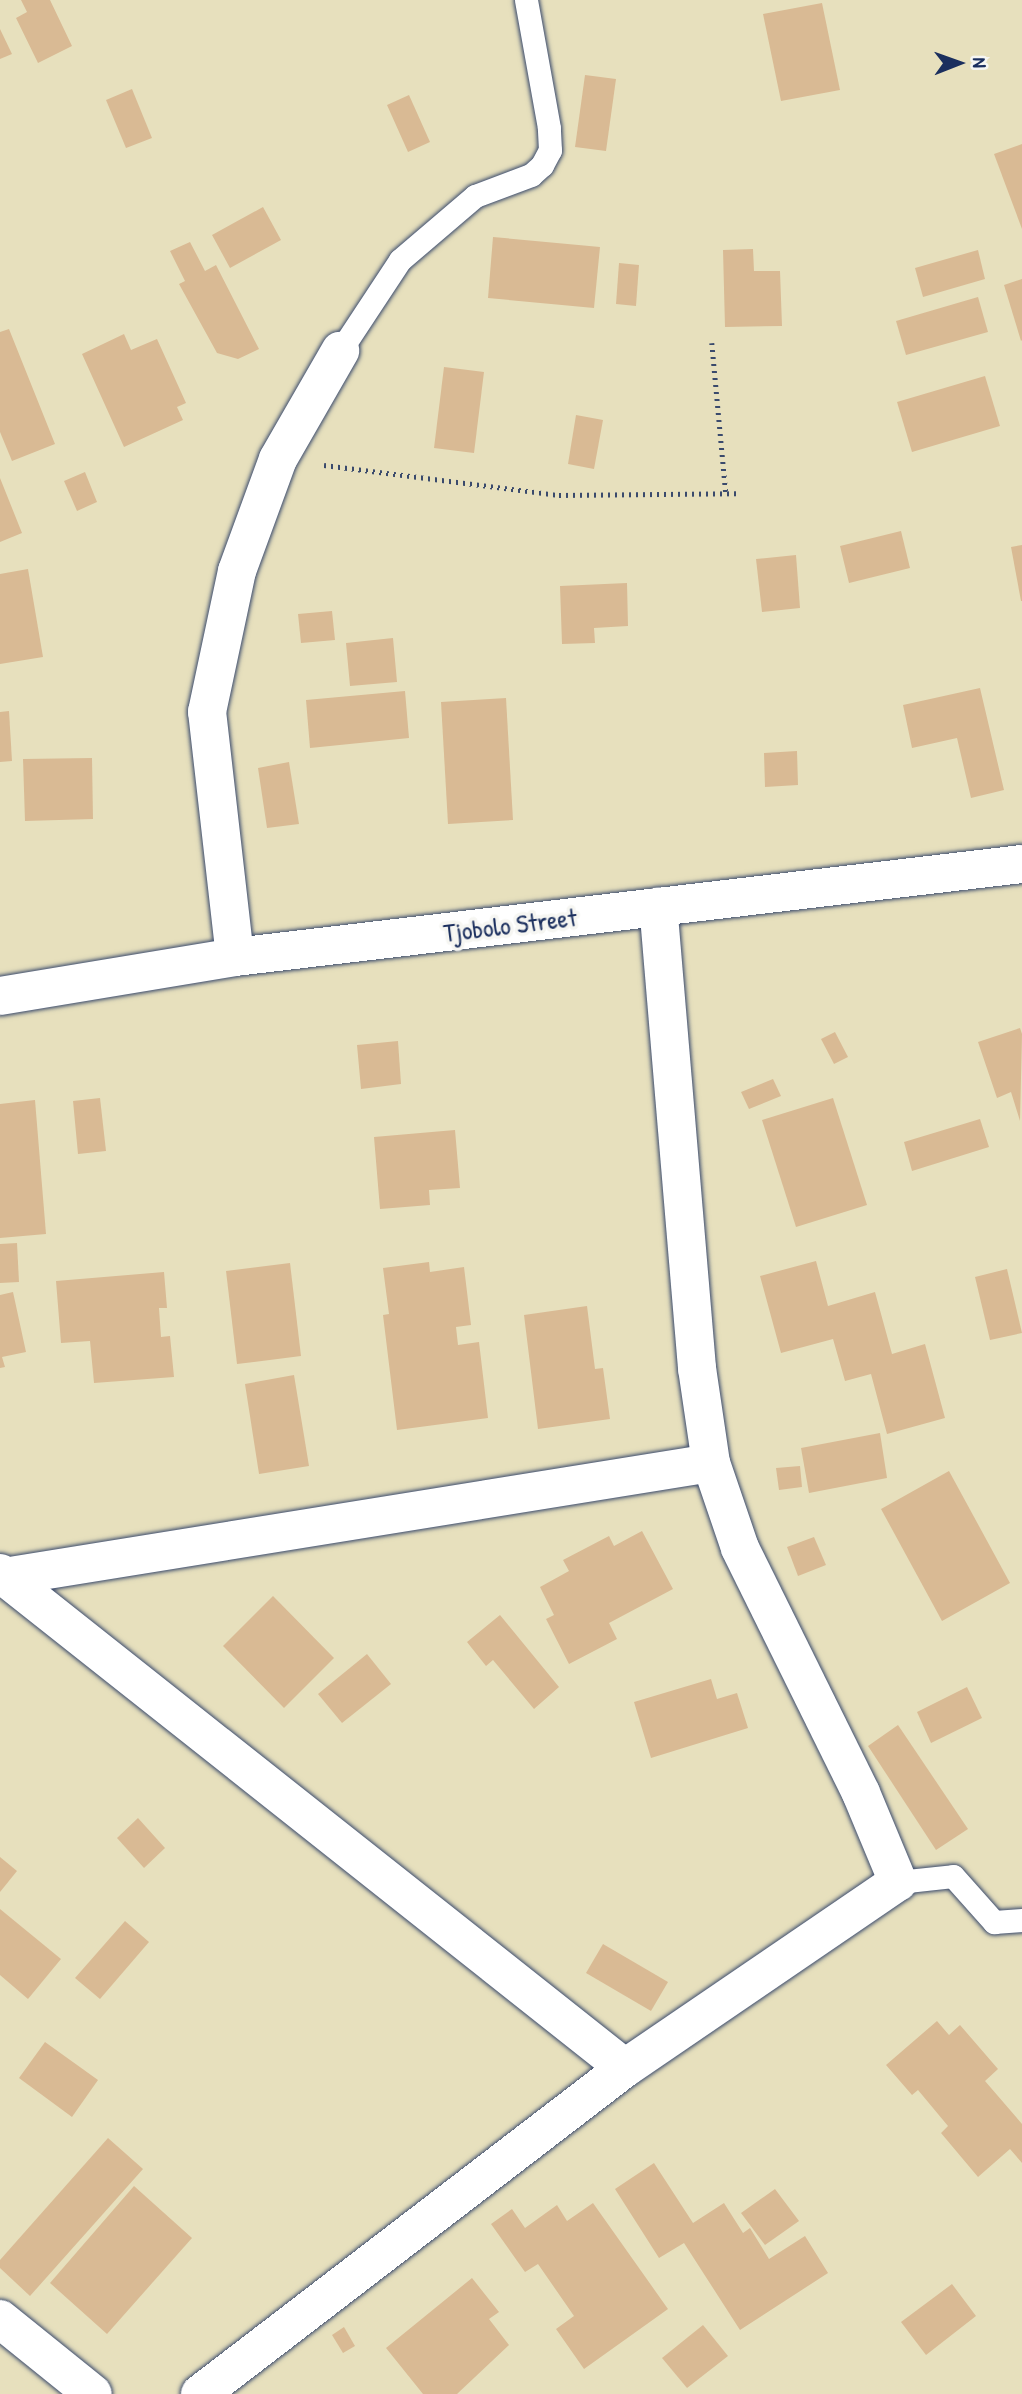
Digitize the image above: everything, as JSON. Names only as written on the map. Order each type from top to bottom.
[{"type":"street","points":[[234,957],[207,712],[237,571],[278,459],[340,351]]},
{"type":"street","name":"Tjobolo Street","points":[[0,996],[234,957],[1022,864]]},
{"type":"street","points":[[200,2394],[625,2068],[898,1882],[861,1793],[740,1548],[711,1463],[697,1368],[658,907]]},
{"type":"street","points":[[2,1575],[711,1463]]},
{"type":"street","points":[[2,1575],[625,2068]]},
{"type":"street","points":[[0,2319],[93,2394]]},
{"type":"lane","points":[[340,351],[400,260],[475,196],[531,174],[542,165],[550,150],[550,128],[526,0]]},
{"type":"lane","points":[[898,1882],[953,1876],[994,1922],[1022,1920]]},
{"type":"path","points":[[712,343],[726,493]]},
{"type":"path","points":[[278,459],[559,495],[738,493]]},
{"type":"building","points":[[21,0],[50,0],[72,46],[38,63],[16,18],[27,12]]},
{"type":"building","points":[[822,3],[840,90],[781,101],[763,14]]},
{"type":"building","points":[[0,29],[12,54],[0,59]]},
{"type":"building","points":[[585,75],[616,79],[606,151],[575,147]]},
{"type":"building","points":[[132,89],[152,138],[126,148],[106,100]]},
{"type":"building","points":[[409,95],[430,142],[408,152],[387,105]]},
{"type":"building","points":[[1022,144],[1022,229],[994,154]]},
{"type":"building","points":[[263,207],[281,240],[230,268],[212,235]]},
{"type":"building","points":[[493,237],[600,247],[594,308],[488,298]]},
{"type":"building","points":[[190,242],[205,271],[216,265],[259,349],[238,359],[217,353],[179,284],[185,281],[170,251]]},
{"type":"building","points":[[753,249],[754,271],[780,271],[782,326],[725,327],[723,250]]},
{"type":"building","points":[[978,250],[985,279],[923,297],[915,268]]},
{"type":"building","points":[[619,263],[639,265],[636,306],[616,304]]},
{"type":"building","points":[[1022,279],[1022,340],[1021,341],[1004,285]]},
{"type":"building","points":[[978,297],[988,332],[906,355],[896,321]]},
{"type":"building","points":[[9,329],[55,444],[12,461],[0,432],[0,332]]},
{"type":"building","points":[[124,334],[131,350],[157,339],[186,403],[177,407],[183,420],[124,447],[82,354]]},
{"type":"building","points":[[444,367],[484,372],[474,453],[434,448]]},
{"type":"building","points":[[985,376],[1000,426],[912,452],[897,402]]},
{"type":"building","points":[[576,415],[603,420],[594,469],[568,464]]},
{"type":"building","points":[[85,472],[97,502],[77,511],[64,481]]},
{"type":"building","points":[[0,478],[22,533],[0,542]]},
{"type":"building","points":[[901,531],[910,568],[849,583],[840,546]]},
{"type":"building","points":[[1022,545],[1022,601],[1021,601],[1011,547]]},
{"type":"building","points":[[796,555],[800,608],[762,612],[756,559]]},
{"type":"building","points":[[28,569],[43,657],[0,664],[0,574]]},
{"type":"building","points":[[627,583],[628,626],[594,628],[595,643],[562,644],[560,586]]},
{"type":"building","points":[[332,611],[335,640],[301,643],[298,614]]},
{"type":"building","points":[[393,638],[397,682],[350,686],[346,643]]},
{"type":"building","points":[[980,688],[1004,790],[971,798],[957,738],[912,748],[903,705]]},
{"type":"building","points":[[405,691],[409,738],[310,748],[306,700]]},
{"type":"building","points":[[506,698],[513,820],[448,824],[441,702]]},
{"type":"building","points":[[9,711],[12,761],[0,762],[0,712]]},
{"type":"building","points":[[797,751],[798,785],[765,787],[764,753]]},
{"type":"building","points":[[92,758],[93,819],[25,821],[23,759]]},
{"type":"building","points":[[289,762],[299,824],[267,828],[258,768]]},
{"type":"building","points":[[1020,1028],[1020,1121],[1011,1092],[997,1098],[978,1042]]},
{"type":"building","points":[[835,1032],[848,1057],[834,1064],[821,1039]]},
{"type":"building","points":[[398,1041],[401,1084],[361,1089],[357,1045]]},
{"type":"building","points":[[773,1079],[781,1096],[749,1109],[741,1092]]},
{"type":"building","points":[[100,1098],[106,1151],[78,1154],[73,1101]]},
{"type":"building","points":[[833,1098],[867,1205],[796,1227],[762,1120]]},
{"type":"building","points":[[35,1100],[46,1234],[0,1238],[0,1104]]},
{"type":"building","points":[[980,1119],[989,1147],[912,1171],[904,1142]]},
{"type":"building","points":[[455,1130],[460,1188],[429,1190],[430,1205],[380,1209],[374,1137]]},
{"type":"building","points":[[17,1243],[19,1282],[0,1283],[0,1244]]},
{"type":"building","points":[[816,1261],[828,1306],[875,1292],[892,1354],[925,1344],[945,1418],[887,1434],[871,1374],[845,1381],[833,1339],[781,1353],[760,1276]]},
{"type":"building","points":[[429,1262],[430,1272],[464,1267],[471,1325],[456,1327],[458,1345],[479,1342],[488,1418],[397,1430],[383,1315],[389,1314],[383,1268]]},
{"type":"building","points":[[290,1263],[301,1356],[237,1364],[226,1271]]},
{"type":"building","points":[[1007,1269],[1022,1333],[990,1340],[975,1277]]},
{"type":"building","points":[[164,1272],[167,1308],[159,1308],[161,1337],[170,1336],[174,1377],[94,1383],[90,1341],[61,1343],[56,1281]]},
{"type":"building","points":[[13,1292],[26,1352],[2,1357],[5,1367],[0,1368],[0,1295]]},
{"type":"building","points":[[587,1306],[595,1369],[603,1368],[610,1419],[538,1429],[524,1315]]},
{"type":"building","points":[[294,1375],[309,1466],[259,1474],[245,1384]]},
{"type":"building","points":[[880,1433],[887,1478],[809,1493],[801,1448]]},
{"type":"building","points":[[800,1466],[802,1487],[779,1490],[776,1468]]},
{"type":"building","points":[[949,1471],[1010,1583],[942,1621],[881,1509]]},
{"type":"building","points":[[642,1531],[673,1589],[609,1623],[617,1639],[569,1664],[546,1619],[554,1615],[540,1587],[569,1571],[563,1560],[609,1536],[614,1546]]},
{"type":"building","points":[[814,1537],[826,1565],[798,1576],[787,1547]]},
{"type":"building","points":[[273,1596],[334,1658],[284,1708],[223,1646]]},
{"type":"building","points":[[500,1615],[559,1687],[534,1709],[493,1660],[486,1666],[467,1642]]},
{"type":"building","points":[[367,1654],[391,1684],[342,1723],[318,1694]]},
{"type":"building","points":[[711,1679],[717,1699],[737,1693],[748,1728],[651,1758],[634,1702]]},
{"type":"building","points":[[967,1687],[982,1718],[931,1743],[917,1712]]},
{"type":"building","points":[[898,1725],[968,1829],[936,1850],[868,1746]]},
{"type":"building","points":[[138,1818],[165,1848],[144,1868],[117,1838]]},
{"type":"building","points":[[0,1857],[17,1871],[0,1892]]},
{"type":"building","points":[[0,1909],[61,1959],[28,1999],[0,1975]]},
{"type":"building","points":[[125,1921],[149,1942],[100,1999],[75,1978]]},
{"type":"building","points":[[603,1944],[668,1982],[651,2011],[586,1973]]},
{"type":"building","points":[[937,2021],[949,2035],[960,2025],[998,2069],[985,2081],[1022,2124],[1022,2163],[1010,2149],[978,2177],[941,2133],[948,2126],[918,2090],[912,2095],[886,2065]]},
{"type":"building","points":[[45,2042],[98,2080],[72,2117],[19,2078]]},
{"type":"building","points":[[108,2138],[143,2169],[30,2296],[0,2268],[0,2260]]},
{"type":"building","points":[[654,2163],[693,2223],[724,2203],[743,2233],[750,2228],[769,2259],[805,2236],[828,2273],[740,2330],[684,2243],[659,2258],[615,2189]]},
{"type":"building","points":[[134,2186],[192,2238],[107,2334],[50,2283]]},
{"type":"building","points":[[775,2189],[799,2221],[765,2245],[741,2213]]},
{"type":"building","points":[[593,2203],[668,2309],[584,2369],[556,2329],[574,2316],[538,2264],[525,2272],[491,2224],[512,2209],[525,2228],[557,2205],[567,2221]]},
{"type":"building","points":[[472,2278],[499,2312],[489,2319],[509,2345],[457,2394],[423,2394],[386,2348]]},
{"type":"building","points":[[952,2284],[976,2316],[926,2355],[901,2322]]},
{"type":"building","points":[[703,2325],[728,2356],[687,2388],[662,2358]]},
{"type":"building","points":[[344,2327],[355,2346],[343,2353],[332,2335]]}]
